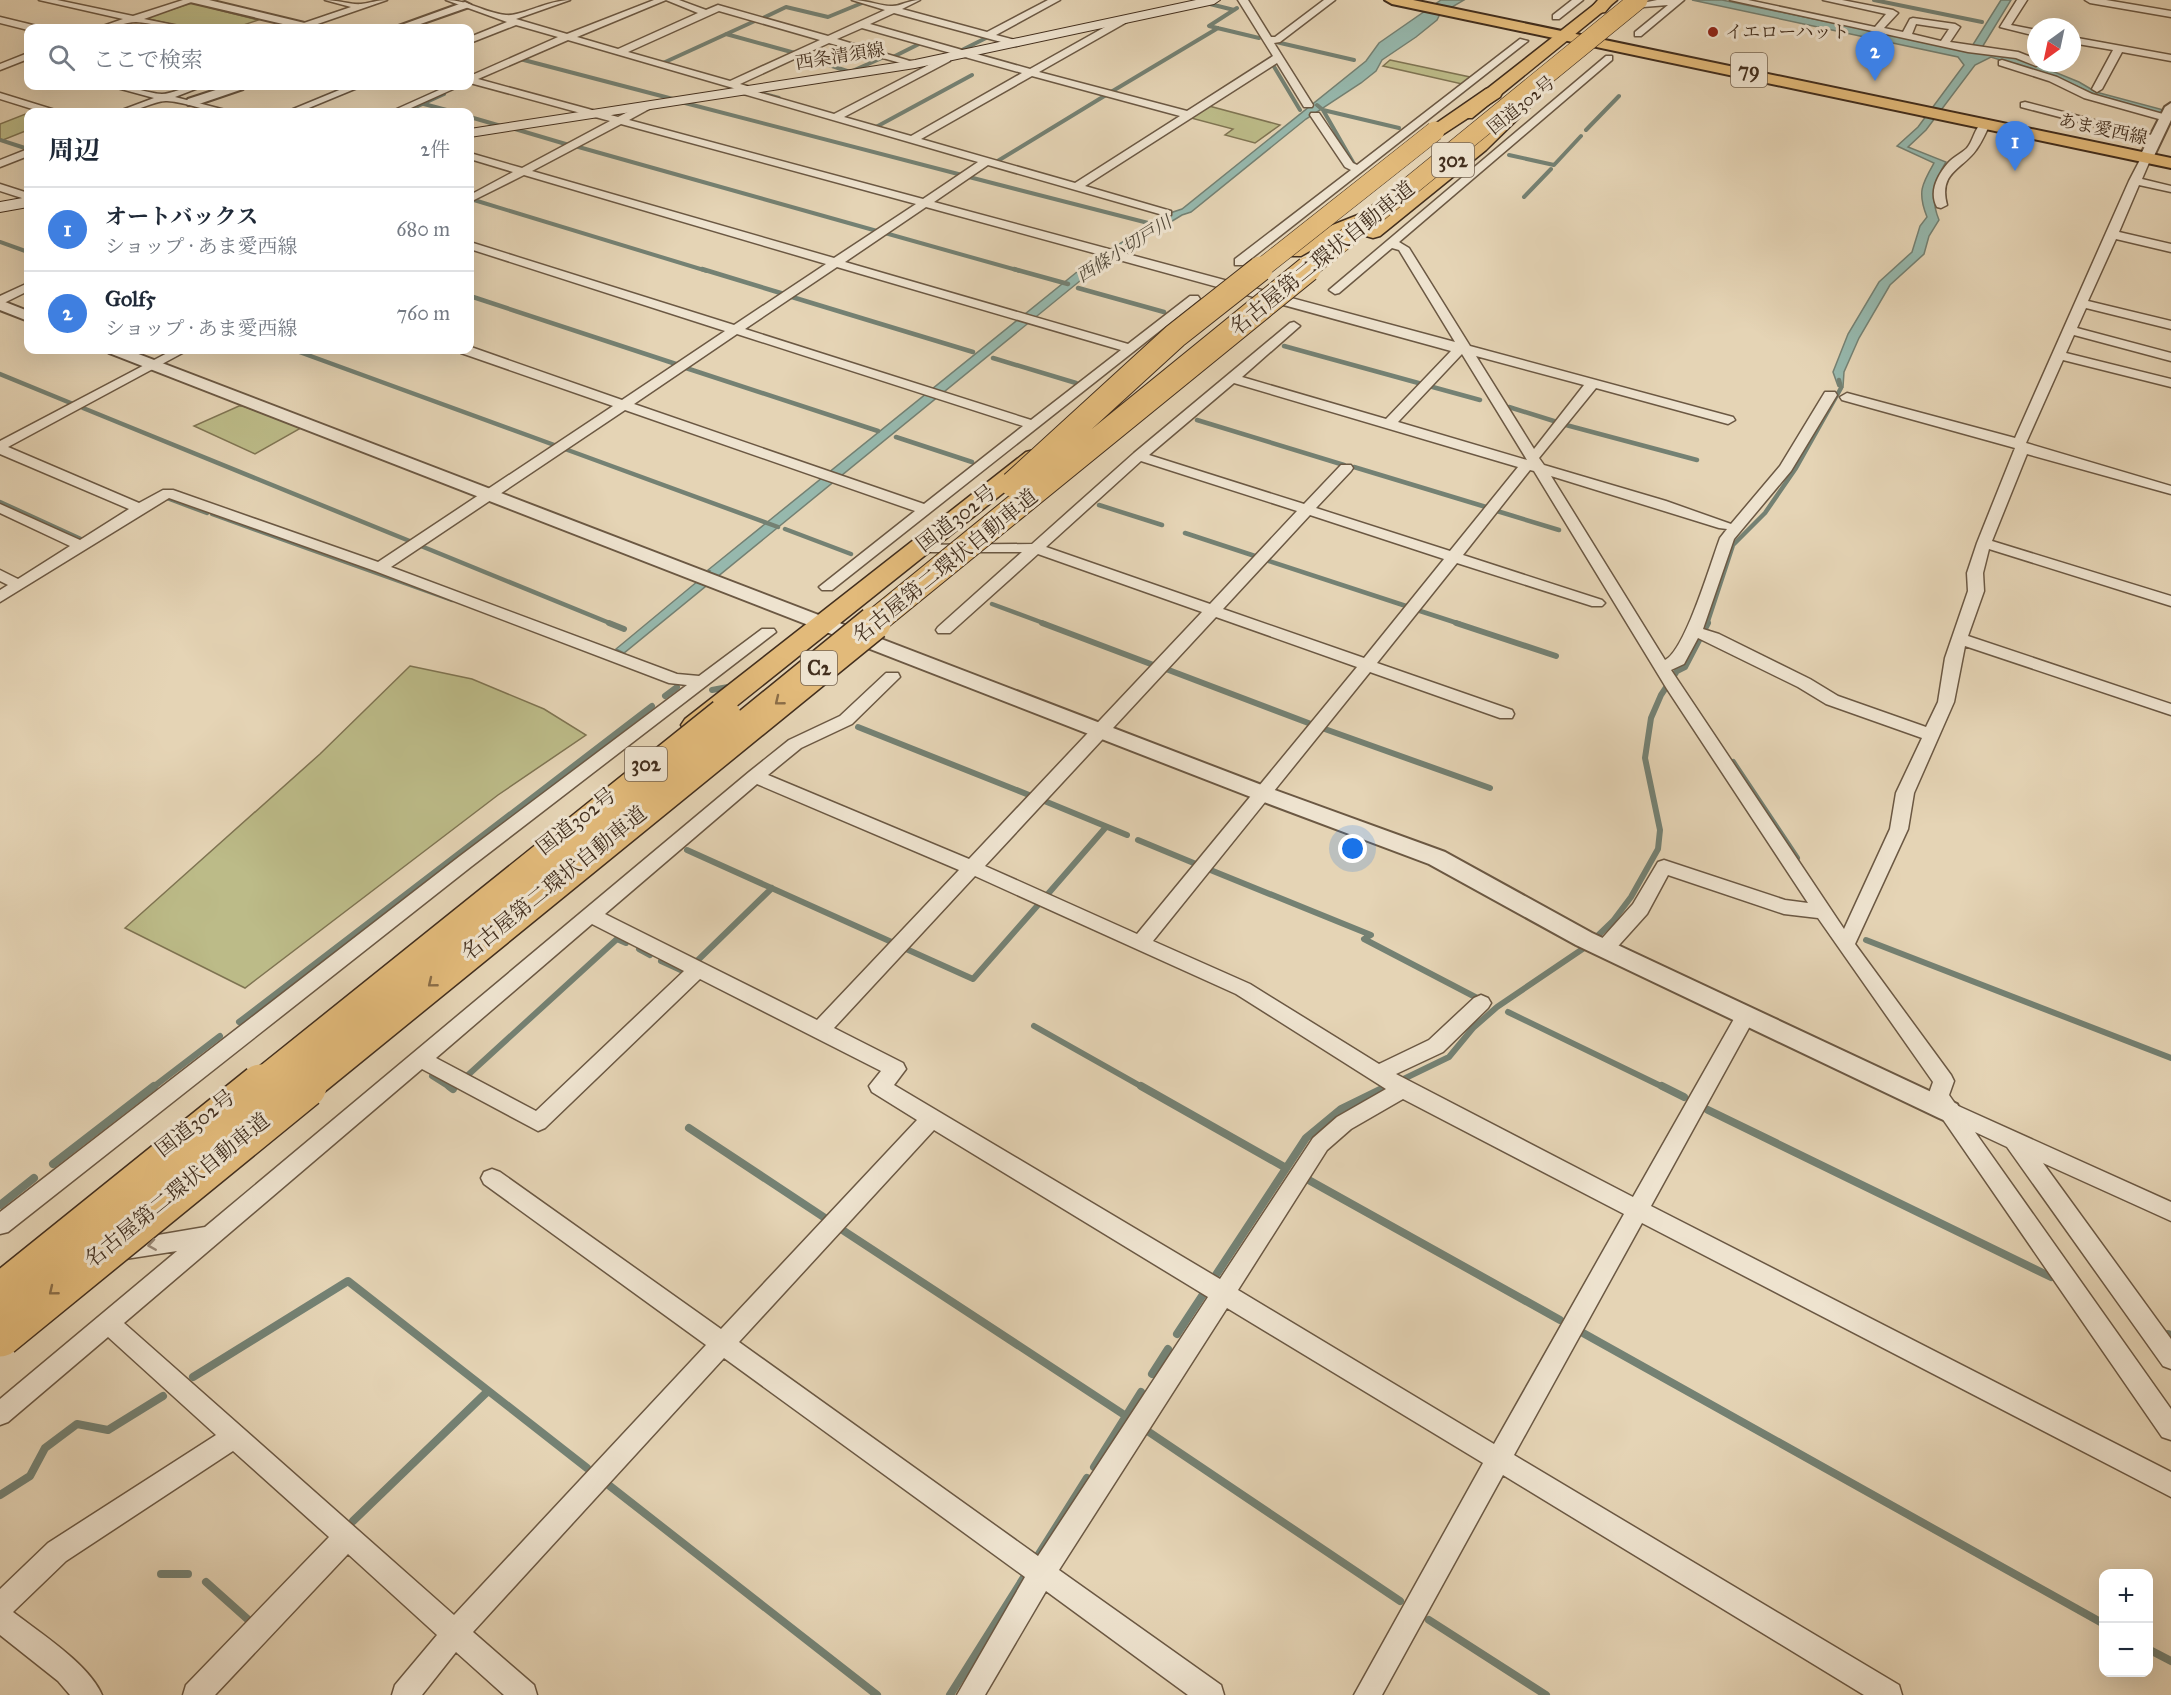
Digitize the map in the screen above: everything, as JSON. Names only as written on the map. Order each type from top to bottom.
[{"type":"highway","name":"国道302号","points":[[7,1272],[824,622],[905,547],[1153,347],[1247,289],[1294,241],[1493,93],[1566,34],[1619,2]]},
{"type":"highway","name":"国道302号","points":[[1294,241],[1322,236],[1382,212],[1408,197],[1599,41],[1619,2]]},
{"type":"highway","name":"名古屋第二環状自動車道","points":[[0,1296],[1619,2]]},
{"type":"highway","name":"名古屋第二環状自動車道","points":[[0,1335],[875,622],[1619,2]]},
{"type":"highway","points":[[1006,491],[1174,336],[1435,131],[1493,93]]},
{"type":"highway","points":[[875,622],[1139,428],[1479,146],[1526,100]]},
{"type":"main road","name":"あま愛西線","points":[[1392,0],[1935,111],[2150,150],[2171,158]]},
{"type":"main road","name":"あま愛西線","points":[[1411,0],[1430,6]]},
{"type":"main road","name":"西条清須線","points":[[474,132],[915,64],[1124,20],[1200,1]]},
{"type":"main road","name":"あま愛西線","points":[[1935,111],[1985,124],[2150,150],[2171,163]]},
{"type":"main road","points":[[0,207],[24,201]]},
{"type":"street","points":[[44,0],[159,24]]},
{"type":"street","points":[[117,24],[193,0],[289,24]]},
{"type":"street","points":[[330,0],[362,7]]},
{"type":"street","points":[[316,24],[382,0]]},
{"type":"street","points":[[451,0],[569,38],[1167,213]]},
{"type":"street","points":[[410,24],[479,0]]},
{"type":"street","points":[[474,38],[512,20],[565,0]]},
{"type":"street","points":[[474,77],[662,0]]},
{"type":"street","points":[[671,0],[706,13]]},
{"type":"street","points":[[858,0],[1016,43]]},
{"type":"street","points":[[731,84],[915,0]]},
{"type":"street","points":[[1033,0],[1052,2]]},
{"type":"street","points":[[1243,0],[1308,105]]},
{"type":"street","points":[[1268,40],[1277,40],[1330,0]]},
{"type":"street","points":[[1556,18],[1578,0]]},
{"type":"street","points":[[1736,0],[1803,10],[1877,30],[1968,49],[2027,58]]},
{"type":"street","points":[[1828,0],[1893,13],[1877,30]]},
{"type":"street","points":[[2022,0],[2005,27],[2027,31]]},
{"type":"street","points":[[2090,0],[2171,14]]},
{"type":"street","points":[[1619,2],[1678,1]]},
{"type":"street","points":[[1638,34],[1678,1]]},
{"type":"street","points":[[987,36],[1052,2]]},
{"type":"street","points":[[619,52],[718,8],[915,64]]},
{"type":"street","points":[[0,20],[24,26]]},
{"type":"street","points":[[913,139],[1124,20]]},
{"type":"street","points":[[1906,36],[1913,21],[1955,27],[1944,44]]},
{"type":"street","points":[[862,25],[964,55],[1190,115]]},
{"type":"street","points":[[1239,262],[1294,241],[1358,169],[1523,41]]},
{"type":"street","points":[[2081,42],[2171,58]]},
{"type":"street","points":[[2097,89],[2119,49]]},
{"type":"street","points":[[0,57],[24,63]]},
{"type":"street","points":[[1076,187],[1279,57]]},
{"type":"street","points":[[0,67],[24,58]]},
{"type":"street","points":[[835,117],[947,58]]},
{"type":"street","points":[[1335,290],[1572,83],[1609,58]]},
{"type":"street","points":[[2002,63],[2053,79],[2100,100],[2168,112]]},
{"type":"street","points":[[474,71],[482,73]]},
{"type":"street","points":[[1478,76],[1520,71]]},
{"type":"street","points":[[2061,72],[2097,89],[2168,112]]},
{"type":"street","points":[[474,80],[1728,420]]},
{"type":"street","points":[[133,90],[214,108]]},
{"type":"street","points":[[136,108],[183,90]]},
{"type":"street","points":[[192,102],[227,90]]},
{"type":"street","points":[[301,108],[347,90]]},
{"type":"street","points":[[404,108],[446,90]]},
{"type":"street","points":[[0,96],[38,108]]},
{"type":"street","points":[[2025,105],[2150,150]]},
{"type":"street","points":[[474,197],[647,106]]},
{"type":"street","points":[[1842,940],[1849,939],[1899,829],[1905,794],[1946,702],[1953,658],[1976,591],[1975,573],[2021,445],[2111,234],[2168,112]]},
{"type":"street","points":[[1315,115],[1349,165],[1358,169]]},
{"type":"street","points":[[1941,205],[1938,194],[1941,184],[1952,165],[1971,150],[1985,124]]},
{"type":"street","points":[[0,164],[24,155]]},
{"type":"street","points":[[474,157],[1131,349],[1153,347],[1194,299]]},
{"type":"street","points":[[380,568],[987,161]]},
{"type":"street","points":[[2135,181],[2171,189]]},
{"type":"street","points":[[0,188],[24,198]]},
{"type":"street","points":[[1322,236],[1406,230]]},
{"type":"street","points":[[2111,234],[2171,248]]},
{"type":"street","points":[[1391,243],[1402,248],[1461,347],[1667,676],[1842,940],[1944,1082],[1938,1096],[2171,1429]]},
{"type":"street","points":[[474,246],[1033,424]]},
{"type":"street","points":[[0,301],[24,289]]},
{"type":"street","points":[[2082,303],[2171,325]]},
{"type":"street","points":[[0,305],[24,314]]},
{"type":"street","points":[[944,630],[1139,456],[1294,326]]},
{"type":"street","points":[[2070,330],[2171,357]]},
{"type":"street","points":[[1389,424],[1461,347]]},
{"type":"street","points":[[905,547],[925,509],[1131,349]]},
{"type":"street","points":[[474,353],[925,509]]},
{"type":"street","points":[[126,354],[1264,794],[1437,858],[1595,944],[1948,1111],[2171,1212]]},
{"type":"street","points":[[0,447],[174,354]]},
{"type":"street","points":[[2059,355],[2171,383]]},
{"type":"street","points":[[1232,378],[1533,463],[1724,525]]},
{"type":"street","points":[[1141,942],[1264,794],[1453,557],[1533,463],[1537,454],[1593,384]]},
{"type":"street","points":[[1667,676],[1669,665],[1678,660],[1699,632],[1727,538],[1786,468],[1830,395]]},
{"type":"street","points":[[1847,397],[2021,445],[2171,490]]},
{"type":"street","points":[[0,447],[140,508]]},
{"type":"street","points":[[1139,456],[1597,603]]},
{"type":"street","points":[[820,1030],[1346,468]]},
{"type":"street","points":[[0,597],[140,508],[168,493],[380,568],[675,679],[703,682]]},
{"type":"street","points":[[0,508],[81,546]]},
{"type":"street","points":[[1984,543],[2171,601]]},
{"type":"street","points":[[827,587],[905,547],[1036,548],[1506,714]]},
{"type":"street","points":[[0,575],[19,585]]},
{"type":"street","points":[[0,1225],[466,861],[768,632]]},
{"type":"street","points":[[1699,632],[1804,683],[1832,700],[1931,735]]},
{"type":"street","points":[[1959,638],[2171,710]]},
{"type":"street","points":[[0,1414],[755,776],[795,744],[846,720],[892,677]]},
{"type":"street","points":[[755,776],[973,868],[1243,989],[1391,1081],[2171,1485]]},
{"type":"street","points":[[1595,944],[1640,909],[1664,867],[1784,907],[1824,912]]},
{"type":"street","points":[[591,915],[896,1069],[879,1086],[1889,1695]]},
{"type":"street","points":[[420,1059],[538,1122],[698,969]]},
{"type":"street","points":[[970,1695],[1036,1569],[1215,1288],[1320,1144],[1391,1081],[1437,1046],[1481,1004]]},
{"type":"street","points":[[1367,1695],[1746,1015]]},
{"type":"street","points":[[405,1695],[454,1633],[933,1118]]},
{"type":"street","points":[[2014,1140],[2171,1358]]},
{"type":"street","points":[[492,1178],[1211,1695]]},
{"type":"street","points":[[7,1272],[210,1236]]},
{"type":"street","points":[[108,1323],[524,1695]]},
{"type":"street","points":[[0,1606],[57,1552],[235,1437]]},
{"type":"street","points":[[196,1695],[347,1537]]},
{"type":"street","points":[[0,1618],[66,1672],[89,1695]]},
{"type":"shaded area","points":[[192,3],[258,20],[247,24],[170,24],[145,18]]},
{"type":"shaded area","points":[[1390,60],[1470,77],[1462,84],[1383,66]]},
{"type":"shaded area","points":[[1209,106],[1280,125],[1255,143],[1225,135],[1233,129],[1191,118]]},
{"type":"shaded area","points":[[24,115],[24,132],[3,140],[0,139],[0,124]]},
{"type":"shaded area","points":[[239,406],[301,428],[255,454],[194,426]]},
{"type":"shaded area","points":[[410,666],[472,679],[544,709],[586,735],[498,795],[245,988],[125,928],[320,754]]},
{"type":"water","points":[[1441,0],[1464,0],[1440,14],[1437,20],[1416,37],[1382,60],[1376,71],[1361,83],[1306,119],[1191,212],[1182,215],[1097,267],[624,653],[616,649],[710,571],[708,570],[1088,263],[1170,213],[1182,209],[1366,61],[1379,43]]},
{"type":"water","points":[[1692,0],[1722,0],[1969,51],[2001,0],[2011,0],[1981,49],[2027,61],[2027,68],[1991,57],[1975,65],[1926,130],[1908,147],[1946,162],[1936,183],[1934,197],[1939,220],[1929,236],[1924,254],[1890,285],[1859,338],[1844,372],[1843,387],[1838,386],[1833,372],[1848,334],[1879,282],[1912,252],[1920,226],[1927,217],[1922,201],[1922,188],[1934,163],[1897,146],[1918,127],[1964,65],[1958,57]]},
{"type":"water","points":[[2038,72],[2055,72],[2096,92],[2171,112],[2171,117],[2103,98],[2063,80]]},
{"type":"waterway","points":[[1874,0],[1982,22]]},
{"type":"waterway","points":[[761,19],[786,7],[828,17],[862,3]]},
{"type":"waterway","points":[[1210,4],[1234,10]]},
{"type":"waterway","points":[[1218,28],[1209,26],[1234,10]]},
{"type":"waterway","points":[[726,34],[757,20]]},
{"type":"waterway","points":[[1111,92],[1218,28]]},
{"type":"waterway","points":[[1218,28],[1259,38]]},
{"type":"waterway","points":[[663,63],[726,34]]},
{"type":"waterway","points":[[726,34],[795,53]]},
{"type":"waterway","points":[[958,52],[986,38]]},
{"type":"waterway","points":[[1276,42],[1354,60]]},
{"type":"waterway","points":[[893,57],[919,44]]},
{"type":"waterway","points":[[799,55],[850,72],[884,57]]},
{"type":"waterway","points":[[516,61],[520,59],[673,99]]},
{"type":"waterway","points":[[1273,65],[1300,110]]},
{"type":"waterway","points":[[876,127],[972,75]]},
{"type":"waterway","points":[[757,92],[779,98]]},
{"type":"waterway","points":[[414,108],[444,94]]},
{"type":"waterway","points":[[996,162],[1106,95]]},
{"type":"waterway","points":[[1586,130],[1619,96]]},
{"type":"waterway","points":[[685,103],[962,175]]},
{"type":"waterway","points":[[424,104],[439,108]]},
{"type":"waterway","name":"西條小切戸川","points":[[1317,105],[1323,110]]},
{"type":"waterway","points":[[1323,110],[1399,128]]},
{"type":"waterway","points":[[1323,110],[1354,164]]},
{"type":"waterway","points":[[474,118],[501,126]]},
{"type":"waterway","points":[[515,129],[569,145]]},
{"type":"waterway","points":[[1509,155],[1554,165],[1581,136]]},
{"type":"waterway","points":[[0,140],[24,148]]},
{"type":"waterway","points":[[575,146],[877,231]]},
{"type":"waterway","points":[[1524,197],[1551,169]]},
{"type":"waterway","points":[[969,177],[1156,225]]},
{"type":"waterway","points":[[474,200],[707,271]]},
{"type":"waterway","points":[[885,233],[1020,271]]},
{"type":"waterway","points":[[0,242],[24,251]]},
{"type":"waterway","points":[[702,269],[784,294]]},
{"type":"waterway","points":[[1014,269],[1068,284]]},
{"type":"waterway","points":[[1078,288],[1164,312]]},
{"type":"waterway","points":[[474,297],[679,365]]},
{"type":"waterway","points":[[792,297],[973,352]]},
{"type":"waterway","points":[[1284,346],[1422,384]]},
{"type":"waterway","points":[[305,354],[557,446]]},
{"type":"waterway","points":[[993,358],[1076,383]]},
{"type":"waterway","points":[[686,368],[878,431]]},
{"type":"waterway","points":[[0,374],[73,404]]},
{"type":"waterway","points":[[1707,624],[1733,545],[1765,513],[1796,468],[1841,388],[1839,380]]},
{"type":"waterway","points":[[1429,386],[1480,400]]},
{"type":"waterway","points":[[1509,407],[1557,422]]},
{"type":"waterway","points":[[83,408],[412,542]]},
{"type":"waterway","points":[[1197,420],[1344,465]]},
{"type":"waterway","points":[[1566,425],[1697,460]]},
{"type":"waterway","points":[[896,437],[972,462]]},
{"type":"waterway","points":[[565,449],[778,527]]},
{"type":"waterway","points":[[1354,467],[1486,507]]},
{"type":"waterway","points":[[162,500],[167,498],[207,513]]},
{"type":"waterway","points":[[0,502],[83,540]]},
{"type":"waterway","points":[[1099,505],[1162,525]]},
{"type":"waterway","points":[[1497,511],[1559,530]]},
{"type":"waterway","points":[[212,514],[452,600]]},
{"type":"waterway","points":[[785,529],[851,554]]},
{"type":"waterway","points":[[1185,533],[1258,557]]},
{"type":"waterway","points":[[421,546],[612,624]]},
{"type":"waterway","points":[[1269,561],[1406,606]]},
{"type":"waterway","points":[[992,604],[1046,624]]},
{"type":"waterway","points":[[1415,612],[1417,610],[1460,624]]},
{"type":"waterway","points":[[609,623],[624,629]]},
{"type":"waterway","points":[[1042,623],[1156,666]]},
{"type":"waterway","points":[[1456,623],[1556,656]]},
{"type":"waterway","points":[[1385,1088],[1449,1057],[1473,1028],[1497,1007],[1587,946],[1613,921],[1631,897],[1658,849],[1660,830],[1645,758],[1651,718],[1661,695],[1677,671],[1685,667],[1708,623]]},
{"type":"waterway","points":[[1166,669],[1311,724]]},
{"type":"waterway","points":[[665,696],[677,687]]},
{"type":"waterway","points":[[712,690],[728,687]]},
{"type":"waterway","points":[[239,1022],[652,706]]},
{"type":"waterway","points":[[858,727],[1034,797]]},
{"type":"waterway","points":[[1322,728],[1490,788]]},
{"type":"waterway","points":[[1733,762],[1797,858]]},
{"type":"waterway","points":[[1042,800],[1127,835]]},
{"type":"waterway","points":[[1047,895],[1106,827]]},
{"type":"waterway","points":[[1138,840],[1196,864]]},
{"type":"waterway","points":[[687,850],[772,888]]},
{"type":"waterway","points":[[1210,866],[1208,869],[1371,935],[1364,939],[1481,1000]]},
{"type":"waterway","points":[[697,961],[772,888]]},
{"type":"waterway","points":[[772,888],[896,944]]},
{"type":"waterway","points":[[904,948],[973,979],[1038,905]]},
{"type":"waterway","points":[[468,1075],[617,939],[626,943]]},
{"type":"waterway","points":[[1866,940],[2171,1058]]},
{"type":"waterway","points":[[639,949],[650,955]]},
{"type":"waterway","points":[[661,961],[685,972]]},
{"type":"waterway","points":[[1508,1012],[1665,1088]]},
{"type":"waterway","points":[[1034,1026],[1144,1088]]},
{"type":"waterway","points":[[152,1088],[220,1036]]},
{"type":"waterway","points":[[432,1076],[451,1088]]},
{"type":"waterway","points":[[53,1164],[154,1086]]},
{"type":"waterway","points":[[449,1086],[453,1089]]},
{"type":"waterway","points":[[1141,1086],[1286,1168]]},
{"type":"waterway","points":[[1177,1334],[1306,1138],[1341,1109],[1388,1086]]},
{"type":"waterway","points":[[1662,1086],[1684,1097]]},
{"type":"waterway","points":[[1708,1110],[2051,1277]]},
{"type":"waterway","points":[[689,1128],[828,1220]]},
{"type":"waterway","points":[[0,1205],[34,1178]]},
{"type":"waterway","points":[[1305,1178],[1560,1320]]},
{"type":"waterway","points":[[844,1231],[1126,1416]]},
{"type":"waterway","points":[[193,1377],[348,1281],[587,1468]]},
{"type":"waterway","points":[[1583,1333],[2102,1623]]},
{"type":"waterway","points":[[1152,1374],[1168,1349]]},
{"type":"waterway","points":[[353,1521],[488,1391]]},
{"type":"waterway","points":[[1126,1416],[1141,1392]]},
{"type":"waterway","points":[[0,1495],[30,1476],[45,1448],[77,1424],[108,1430],[163,1396]]},
{"type":"waterway","points":[[1094,1467],[1126,1416]]},
{"type":"waterway","points":[[1143,1428],[1400,1601]]},
{"type":"waterway","points":[[1034,1562],[1087,1478]]},
{"type":"waterway","points":[[606,1483],[877,1695]]},
{"type":"waterway","points":[[950,1695],[1028,1571]]},
{"type":"waterway","points":[[161,1574],[188,1574]]},
{"type":"waterway","points":[[206,1582],[253,1624],[255,1623]]},
{"type":"waterway","points":[[1429,1620],[1546,1695]]},
{"type":"waterway","points":[[2153,1652],[2171,1661]]},
{"type":"place","name":"イエローハット","points":[[1713,32]]},
{"type":"place","name":"Golf5","points":[[1875,81]]},
{"type":"place","name":"オートバックス","points":[[2015,171]]}]
